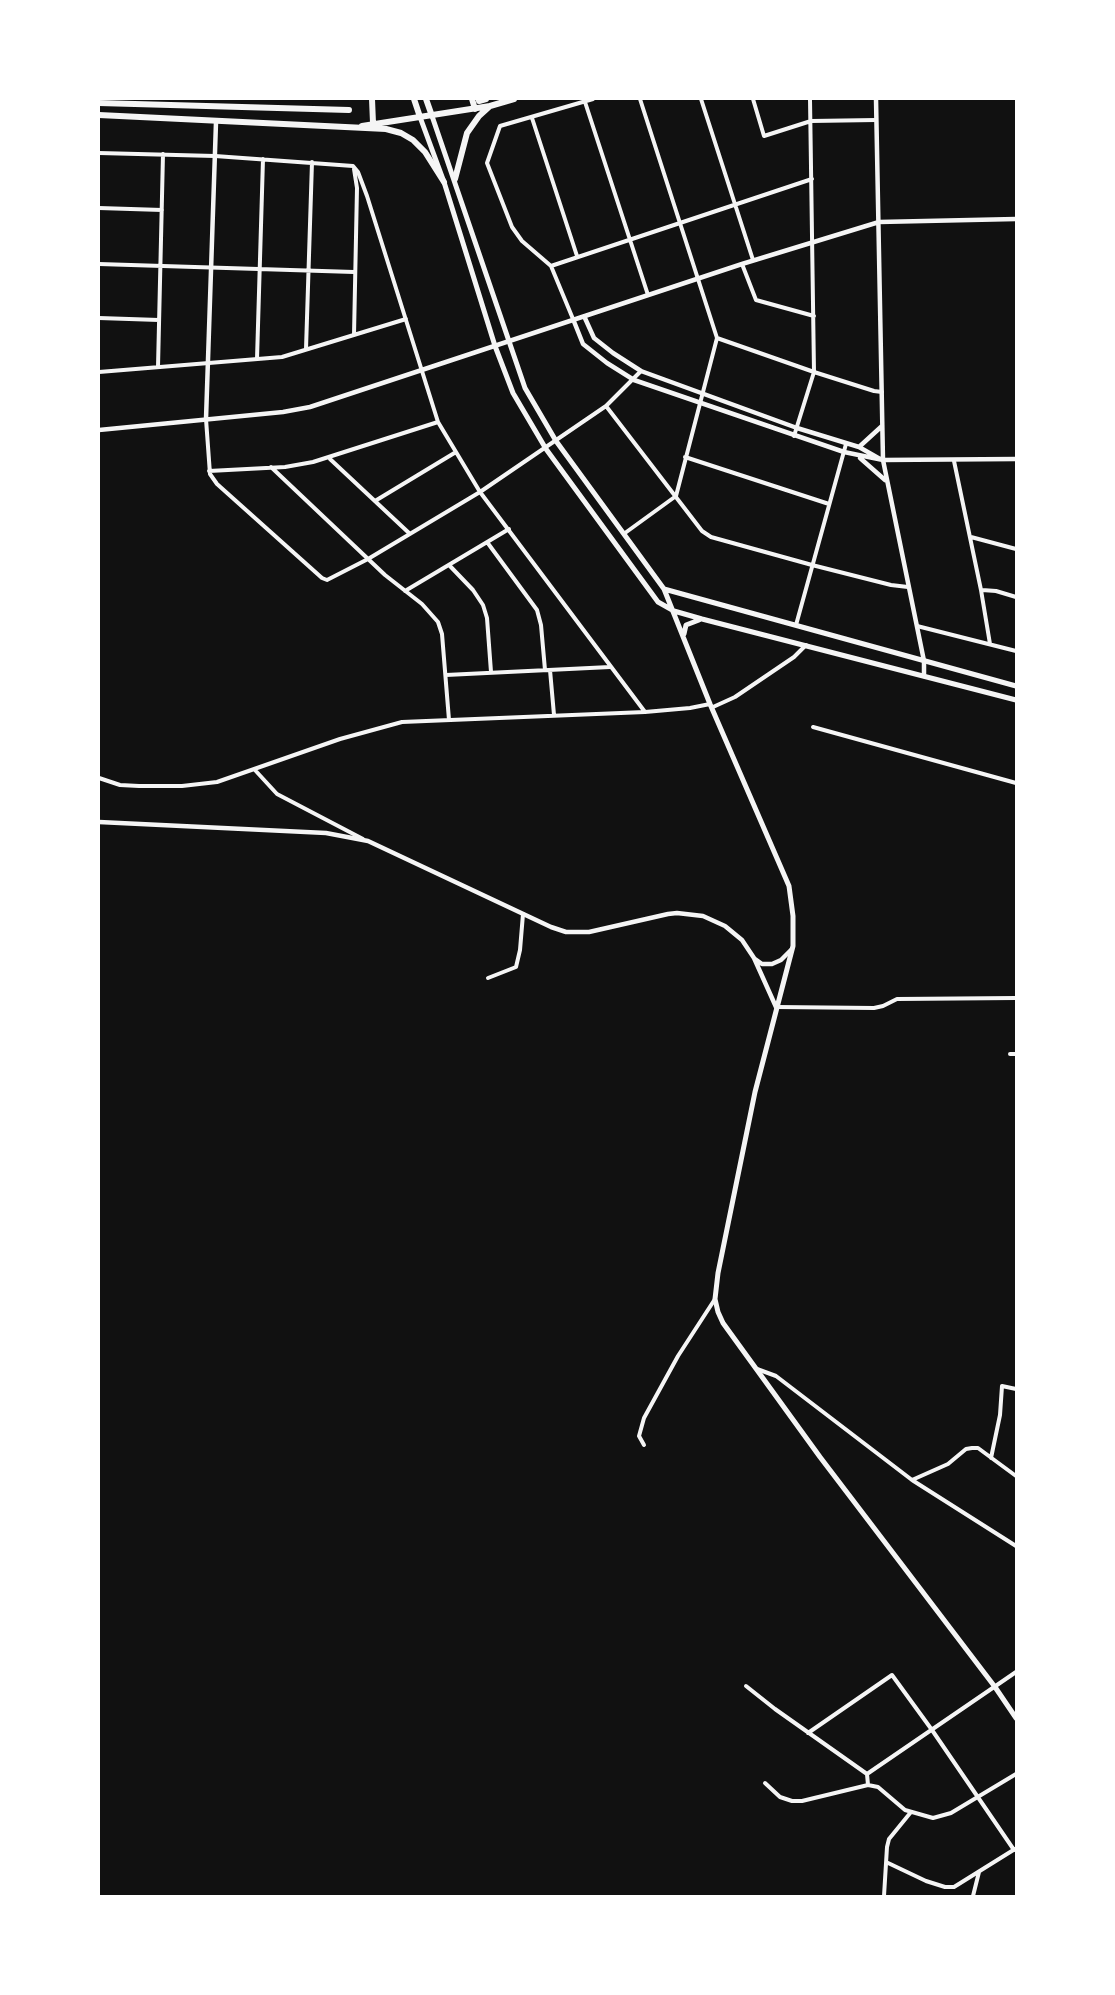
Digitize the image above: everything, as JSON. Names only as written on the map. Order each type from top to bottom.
[{"type":"main road","points":[[372,99],[373,123]]},
{"type":"main road","points":[[414,99],[444,182],[495,346],[513,393],[546,449],[658,602],[702,619],[1016,700]]},
{"type":"main road","points":[[426,99],[525,388],[556,441],[664,589],[789,886],[793,916],[791,950],[755,1092],[720,1262],[716,1299],[718,1312],[723,1323],[756,1368],[1016,1718]]},
{"type":"main road","points":[[356,128],[373,123],[475,109],[514,99]]},
{"type":"main road","points":[[475,109],[479,100]]},
{"type":"main road","points":[[99,102],[349,110]]},
{"type":"main road","points":[[454,179],[467,131],[490,106]]},
{"type":"main road","points":[[99,115],[386,129],[401,133],[413,140],[425,152],[444,182]]},
{"type":"main road","points":[[664,589],[1016,686]]},
{"type":"main road","points":[[684,635],[686,625],[702,619]]},
{"type":"street","points":[[593,99],[500,126],[487,163],[512,227],[522,241],[551,266],[583,344],[634,380],[858,457],[883,460],[954,461],[1016,459]]},
{"type":"street","points":[[625,533],[676,496],[717,338],[640,99]]},
{"type":"street","points":[[701,99],[753,260]]},
{"type":"street","points":[[753,99],[764,136],[811,121],[876,120]]},
{"type":"street","points":[[794,436],[814,372],[814,243],[810,99]]},
{"type":"street","points":[[876,99],[883,460],[924,661],[924,676]]},
{"type":"street","points":[[585,102],[648,295]]},
{"type":"street","points":[[532,118],[577,256]]},
{"type":"street","points":[[216,122],[206,419],[209,471],[224,491],[322,578],[327,580],[368,559],[480,492],[606,406],[641,371]]},
{"type":"street","points":[[99,153],[214,156],[353,165]]},
{"type":"street","points":[[158,367],[163,154]]},
{"type":"street","points":[[257,359],[263,159]]},
{"type":"street","points":[[306,350],[312,162]]},
{"type":"street","points":[[353,165],[357,180],[354,335]]},
{"type":"street","points":[[353,165],[367,196],[438,422],[480,492],[645,712]]},
{"type":"street","points":[[551,266],[812,179]]},
{"type":"street","points":[[99,208],[162,210]]},
{"type":"street","points":[[99,430],[304,409],[753,260],[879,222],[1016,219]]},
{"type":"street","points":[[99,264],[354,272]]},
{"type":"street","points":[[742,264],[756,300],[814,316]]},
{"type":"street","points":[[584,316],[594,338],[641,371],[797,428],[859,447],[883,460]]},
{"type":"street","points":[[99,318],[159,320]]},
{"type":"street","points":[[99,372],[282,357],[406,319]]},
{"type":"street","points":[[717,338],[874,392],[882,392]]},
{"type":"street","points":[[606,406],[702,531],[711,537],[812,565],[891,585],[908,587]]},
{"type":"street","points":[[209,471],[313,462],[438,422]]},
{"type":"street","points":[[859,447],[882,426]]},
{"type":"street","points":[[796,625],[846,444]]},
{"type":"street","points":[[375,501],[456,452]]},
{"type":"street","points":[[685,457],[829,504]]},
{"type":"street","points":[[858,457],[874,468],[886,481]]},
{"type":"street","points":[[330,458],[409,533]]},
{"type":"street","points":[[954,461],[971,537],[990,644]]},
{"type":"street","points":[[271,467],[368,559],[422,604],[438,622],[442,634],[449,720]]},
{"type":"street","points":[[405,591],[509,529]]},
{"type":"street","points":[[971,537],[1016,549]]},
{"type":"street","points":[[487,542],[537,610],[542,625],[545,670]]},
{"type":"street","points":[[449,565],[473,590],[483,605],[487,618],[491,672]]},
{"type":"street","points":[[981,590],[996,591],[1016,597]]},
{"type":"street","points":[[916,626],[1016,651]]},
{"type":"street","points":[[99,778],[120,785],[182,786],[217,782],[340,739],[402,722],[645,712],[711,705],[735,697],[794,657],[806,645]]},
{"type":"street","points":[[446,675],[611,667]]},
{"type":"street","points":[[550,670],[554,715]]},
{"type":"street","points":[[813,727],[1016,783]]},
{"type":"street","points":[[254,769],[277,794],[368,841],[566,932],[589,932],[668,914],[690,914],[718,921],[733,930],[742,940],[754,958],[776,1007],[874,1008],[897,999],[1016,998]]},
{"type":"street","points":[[99,822],[326,833],[368,841]]},
{"type":"street","points":[[488,978],[516,967],[523,914]]},
{"type":"street","points":[[754,958],[762,964],[772,964],[782,960],[791,950]]},
{"type":"street","points":[[644,1445],[639,1436],[644,1418],[674,1362],[716,1299]]},
{"type":"street","points":[[756,1368],[776,1376],[912,1480],[1016,1546]]},
{"type":"street","points":[[991,1458],[1000,1415],[1002,1386],[1016,1389]]},
{"type":"street","points":[[912,1480],[948,1464],[966,1449],[972,1448],[978,1448],[1016,1476]]},
{"type":"street","points":[[867,1774],[1016,1672]]},
{"type":"street","points":[[808,1733],[892,1675],[1015,1850],[954,1887],[945,1887],[926,1881],[886,1862]]},
{"type":"street","points":[[746,1686],[867,1774]]},
{"type":"street","points":[[867,1774],[868,1785]]},
{"type":"street","points":[[765,1783],[780,1797],[792,1801],[802,1801],[868,1785],[878,1787],[899,1806],[910,1812],[927,1817],[940,1817],[1016,1774]]},
{"type":"street","points":[[884,1896],[890,1839],[910,1812]]},
{"type":"street","points":[[973,1896],[979,1872]]}]
